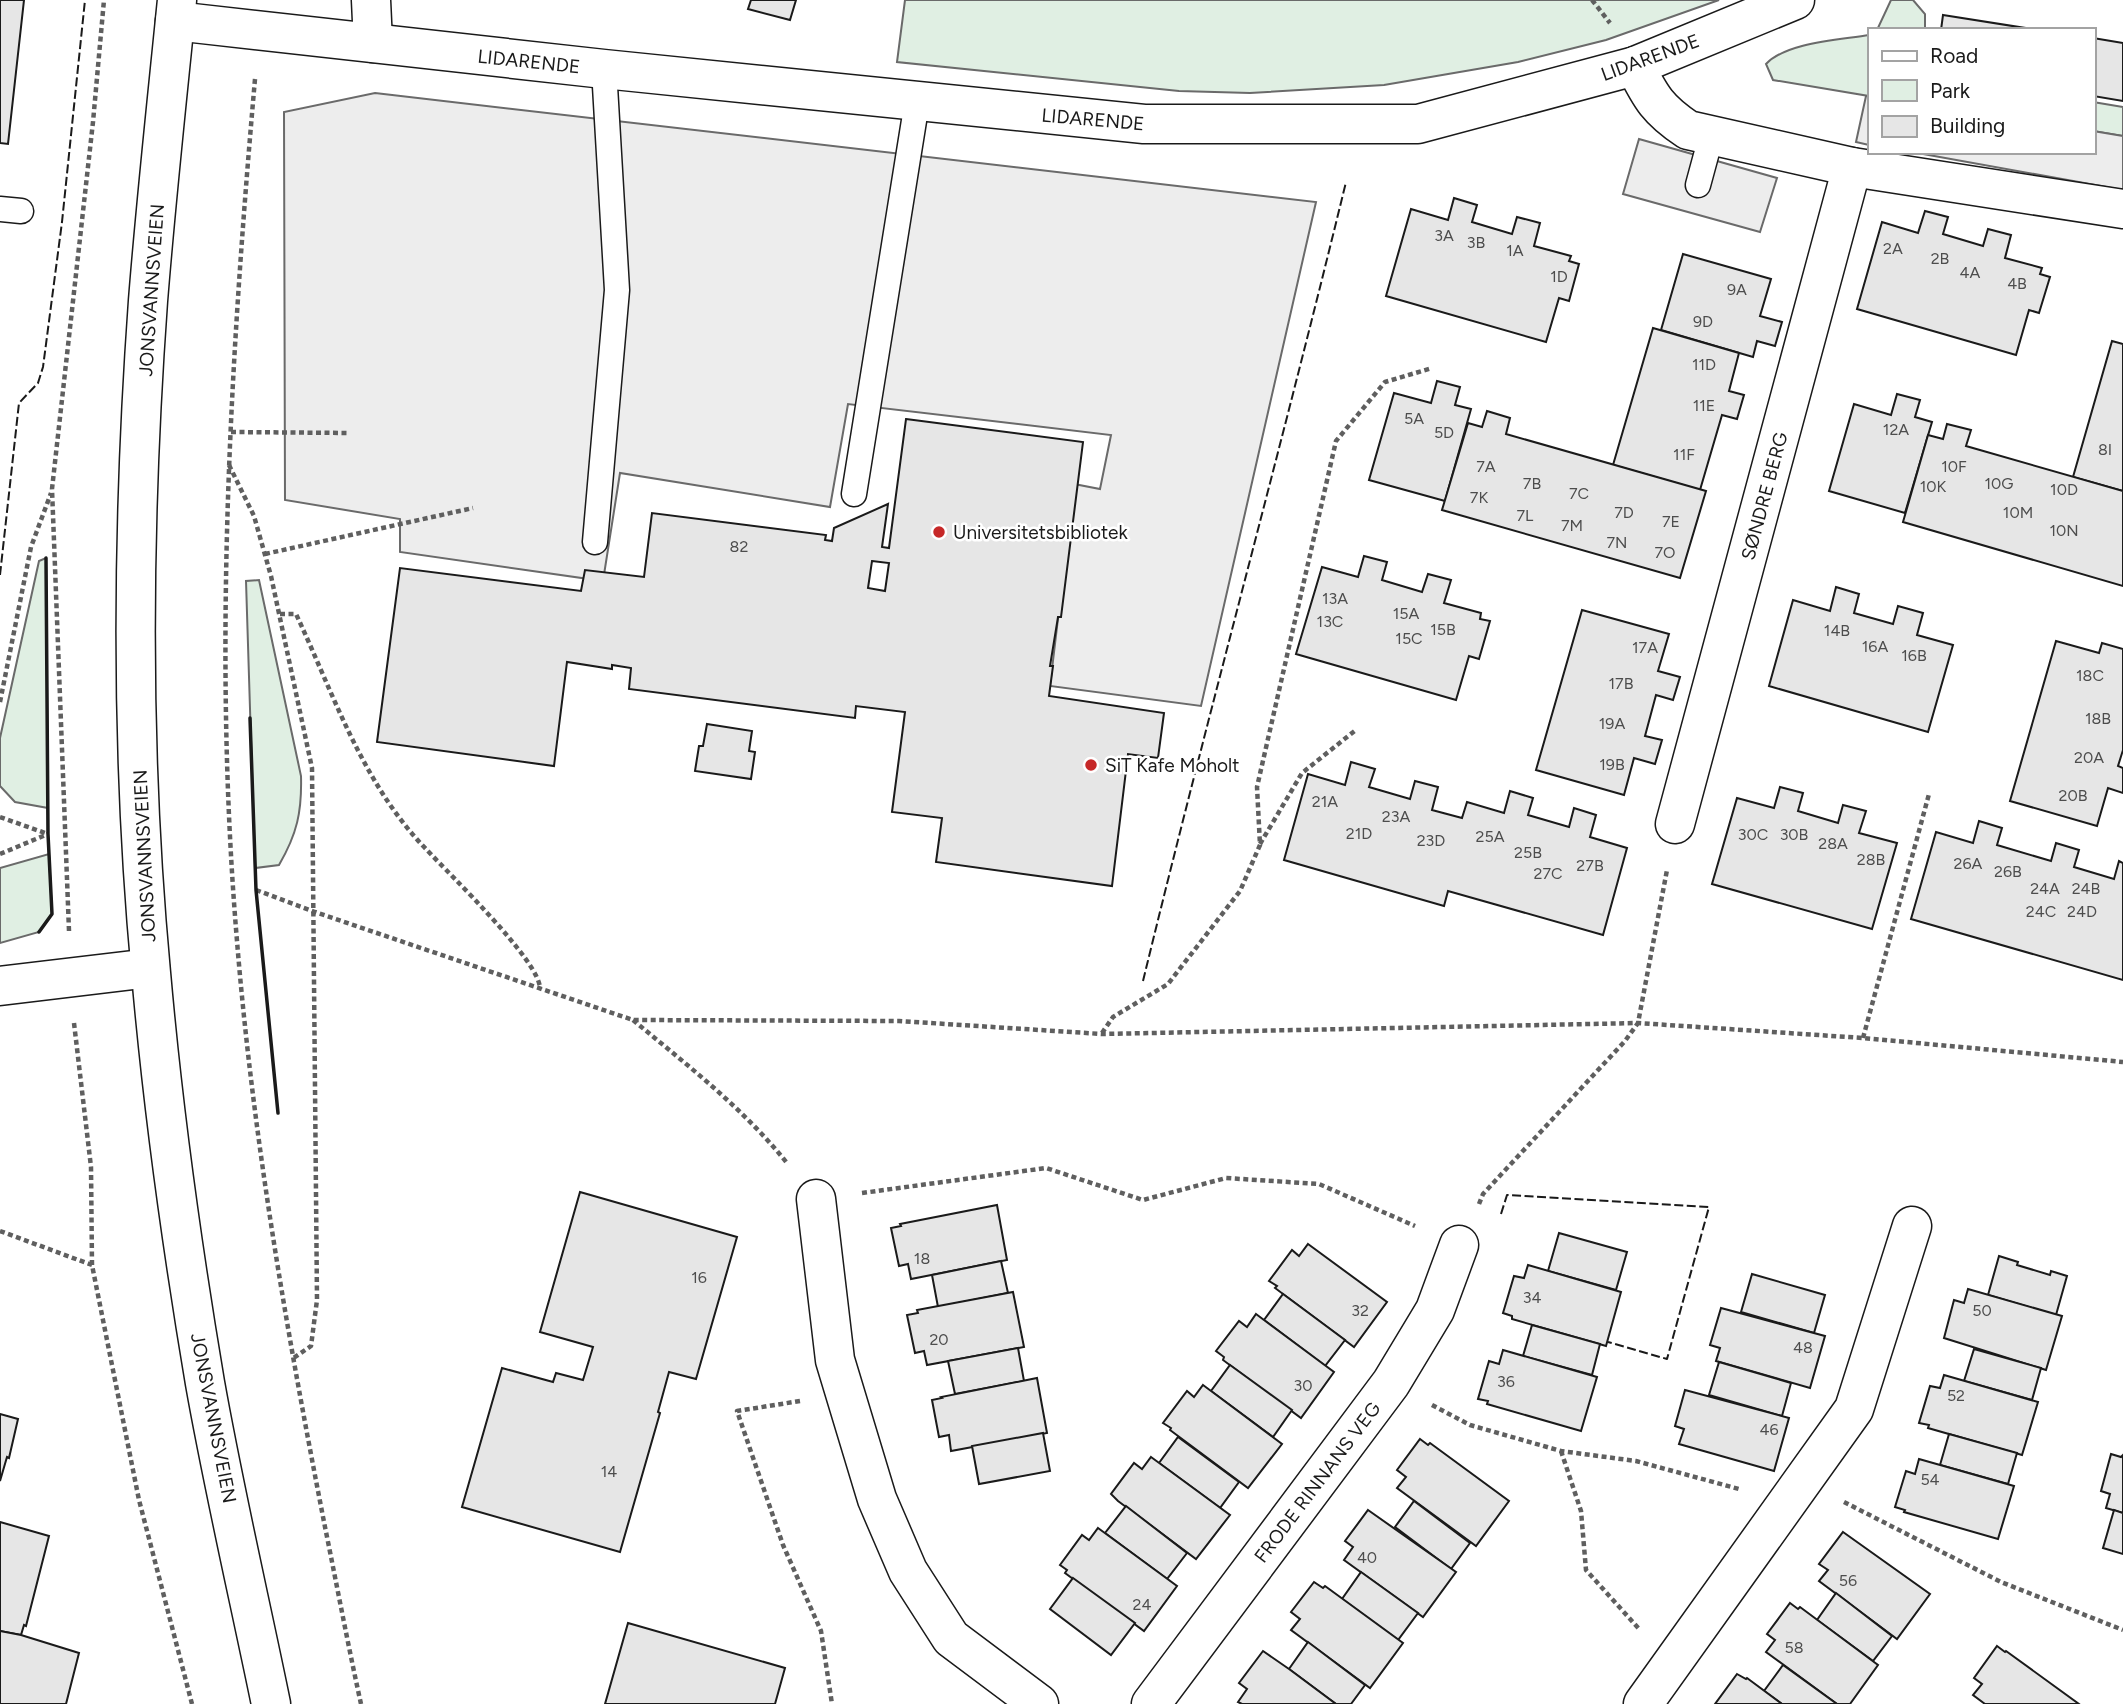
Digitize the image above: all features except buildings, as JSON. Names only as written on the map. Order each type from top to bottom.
[{"type":"street","points":[[371,0],[373,43]]},
{"type":"street","name":"LIDARENDE","points":[[176,10],[260,29],[373,43],[1144,124],[1419,124],[1635,66],[1795,0]]},
{"type":"street","name":"JONSVANNSVEIEN","points":[[176,10],[148,300],[140,445],[136,620],[139,794],[150,968],[165,1111],[206,1387],[271,1704]]},
{"type":"street","points":[[1635,66],[1652,99],[1666,116],[1688,130],[1852,167],[2123,209]]},
{"type":"street","name":"SØNDRE BERG","points":[[1675,824],[1852,167]]},
{"type":"street","points":[[0,986],[150,968]]},
{"type":"street","points":[[816,1199],[835,1360],[877,1499],[908,1572],[951,1638],[1039,1704]]},
{"type":"street","points":[[1643,1704],[1854,1409],[1912,1226]]},
{"type":"street","name":"FRODE RINNANS VEG","points":[[1151,1704],[1391,1383],[1435,1310],[1459,1245]]},
{"type":"lane","points":[[595,542],[617,290],[604,69]]},
{"type":"lane","points":[[854,494],[917,102]]},
{"type":"lane","points":[[1698,185],[1712,137]]},
{"type":"path","points":[[104,0],[92,136],[52,489],[69,908],[68,977],[91,1167],[92,1265],[139,1500],[192,1704]]},
{"type":"path","points":[[260,29],[236,333],[229,464],[226,625],[229,796],[237,938],[250,1075],[292,1359],[361,1704]]},
{"type":"path","points":[[1260,845],[1257,786],[1336,441],[1385,382],[1432,368]]},
{"type":"path","points":[[231,432],[349,433]]},
{"type":"path","points":[[229,464],[254,516],[265,554],[312,768],[317,1300],[311,1346],[292,1359]]},
{"type":"path","points":[[0,702],[31,547],[52,489]]},
{"type":"path","points":[[265,554],[473,508]]},
{"type":"path","points":[[280,614],[296,614],[360,757],[403,826],[476,901],[532,966],[541,982],[540,989]]},
{"type":"path","points":[[1102,1034],[1114,1017],[1168,984],[1240,891],[1260,845],[1302,772],[1357,729]]},
{"type":"path","points":[[1863,1038],[1928,794]]},
{"type":"path","points":[[0,817],[48,834],[0,854]]},
{"type":"path","points":[[633,1020],[729,1101],[766,1137],[816,1199],[1046,1168],[1143,1200],[1226,1178],[1319,1184],[1459,1245],[1483,1194],[1625,1041],[1638,1023],[1675,824]]},
{"type":"path","points":[[256,890],[633,1020],[899,1021],[1102,1034],[1638,1023],[1863,1038],[2123,1062]]},
{"type":"path","points":[[0,1231],[92,1265]]},
{"type":"path","points":[[1391,1383],[1470,1425],[1561,1451],[1636,1461],[1795,1491],[2001,1582],[2123,1630]]},
{"type":"path","points":[[832,1704],[821,1631],[783,1545],[737,1411],[845,1394]]},
{"type":"path","points":[[1561,1451],[1581,1511],[1587,1570],[1671,1665]]},
{"type":"green space","points":[[905,0],[1719,0],[1606,40],[1518,62],[1384,85],[1250,93],[1179,91],[897,62]]},
{"type":"green space","points":[[1891,0],[1913,0],[1925,14],[1925,28],[1878,28]]},
{"type":"green space","points":[[1868,35],[1868,96],[1773,80],[1766,64],[1775,57],[1800,46]]},
{"type":"green space","points":[[2095,102],[2123,107],[2123,136],[2095,131]]},
{"type":"green space","points":[[46,558],[48,808],[15,802],[0,786],[0,738],[39,561]]},
{"type":"green space","points":[[259,580],[301,776],[301,789],[294,833],[279,865],[255,868],[246,581]]},
{"type":"green space","points":[[49,854],[52,914],[39,932],[0,943],[0,868]]},
{"type":"shaded area","points":[[375,93],[1316,202],[1201,706],[1050,686],[1074,484],[1100,489],[1111,435],[848,404],[830,507],[620,473],[603,581],[400,552],[400,519],[285,500],[284,112]]},
{"type":"shaded area","points":[[1866,96],[1868,96],[1868,145],[1856,142]]},
{"type":"shaded area","points":[[2095,131],[2123,136],[2123,190],[1923,154],[2095,154]]},
{"type":"shaded area","points":[[1639,139],[1777,178],[1760,232],[1623,194]]},
{"type":"fence","points":[[0,575],[19,403],[38,383],[43,367],[62,222],[85,0]]},
{"type":"fence","points":[[1143,981],[1346,182]]},
{"type":"fence","points":[[1501,1214],[1507,1195],[1709,1207],[1667,1359],[1608,1342]]},
{"type":"wall","points":[[39,932],[52,914],[48,834],[46,558]]},
{"type":"wall","points":[[250,718],[256,890],[278,1113]]},
{"type":"place","name":"Universitetsbibliotek","points":[[939,532]]},
{"type":"place","name":"SiT Kafe Moholt","points":[[1091,765]]}]
